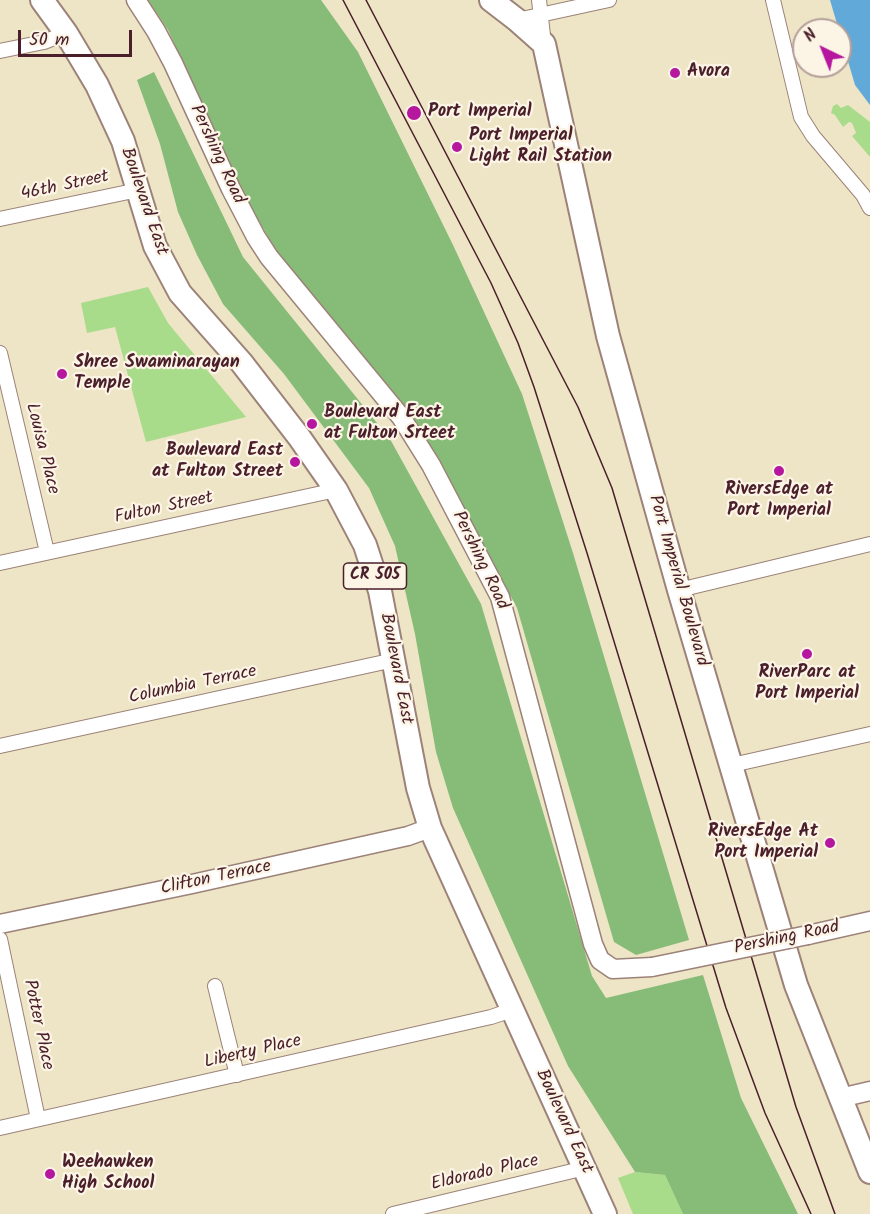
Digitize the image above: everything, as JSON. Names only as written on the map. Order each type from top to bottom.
[{"type":"main road","name":"Boulevard East","points":[[42,0],[66,33],[101,95],[123,141],[155,246],[180,293],[242,362],[336,490],[365,545],[380,591],[418,788],[430,828],[605,1214]]},
{"type":"main road","points":[[491,0],[544,44]]},
{"type":"main road","name":"Port Imperial Boulevard","points":[[544,44],[608,336],[679,590],[796,985],[870,1172]]},
{"type":"street","name":"Pershing Road","points":[[136,0],[173,63],[231,189],[256,237],[400,417],[431,465],[500,597],[593,944],[600,960],[613,969],[652,967],[870,921]]},
{"type":"street","points":[[539,0],[544,44]]},
{"type":"street","points":[[517,20],[609,0]]},
{"type":"street","points":[[772,0],[801,117],[813,136],[863,195],[870,208]]},
{"type":"street","points":[[0,51],[44,42],[66,33]]},
{"type":"street","name":"46th Street","points":[[0,219],[138,190]]},
{"type":"street","name":"Louisa Place","points":[[0,353],[4,388],[47,552]]},
{"type":"street","name":"Fulton Street","points":[[0,563],[336,490]]},
{"type":"street","points":[[679,590],[870,544]]},
{"type":"street","name":"Columbia Terrace","points":[[0,746],[394,660]]},
{"type":"street","points":[[732,765],[870,734]]},
{"type":"street","name":"Clifton Terrace","points":[[0,924],[203,882],[408,836],[430,828]]},
{"type":"street","name":"Potter Place","points":[[0,939],[38,1119]]},
{"type":"street","points":[[215,986],[237,1075]]},
{"type":"street","name":"Liberty Place","points":[[0,1128],[490,1017],[512,1010]]},
{"type":"street","points":[[840,1098],[870,1091]]},
{"type":"street","name":"Eldorado Place","points":[[393,1214],[585,1168]]},
{"type":"green space","points":[[148,0],[321,0],[358,52],[453,245],[522,394],[573,553],[689,940],[636,955],[614,942],[517,608],[465,510],[399,400],[276,251],[247,200],[168,30]]},
{"type":"green space","points":[[154,72],[243,257],[390,439],[481,604],[592,976],[606,998],[703,975],[741,1098],[798,1214],[683,1214],[665,1175],[635,1172],[568,1066],[453,808],[436,752],[415,634],[395,546],[369,488],[284,374],[223,304],[197,255],[178,212],[160,144],[137,80]]},
{"type":"green space","points":[[837,104],[841,108],[848,105],[870,122],[870,157],[852,136],[856,133],[852,123],[849,122],[843,127],[831,113],[833,106]]},
{"type":"green space","points":[[148,287],[168,323],[246,417],[146,442],[115,327],[87,333],[81,303]]},
{"type":"green space","points":[[635,1172],[665,1175],[683,1214],[633,1214],[618,1178]]},
{"type":"water","points":[[830,0],[870,0],[870,105],[855,85],[852,75],[852,18],[835,18]]},
{"type":"tram line","points":[[343,0],[491,283],[518,343],[587,553],[726,1008],[765,1113],[811,1214]]},
{"type":"tram line","points":[[366,0],[578,407],[612,488],[796,1107],[835,1214]]},
{"type":"place","name":"Avora","points":[[675,73]]},
{"type":"place","name":"Port Imperial","points":[[414,113]]},
{"type":"place","name":"Port Imperial Light Rail Station","points":[[457,147]]},
{"type":"place","name":"Shree Swaminarayan Temple","points":[[62,374]]},
{"type":"place","name":"Boulevard East at Fulton Srteet","points":[[312,424]]},
{"type":"place","name":"Boulevard East at Fulton Street","points":[[295,462]]},
{"type":"place","name":"RiversEdge at Port Imperial","points":[[779,471]]},
{"type":"place","name":"RiverParc at Port Imperial","points":[[807,654]]},
{"type":"place","name":"RiversEdge At Port Imperial","points":[[830,843]]},
{"type":"place","name":"Weehawken High School","points":[[50,1174]]}]
